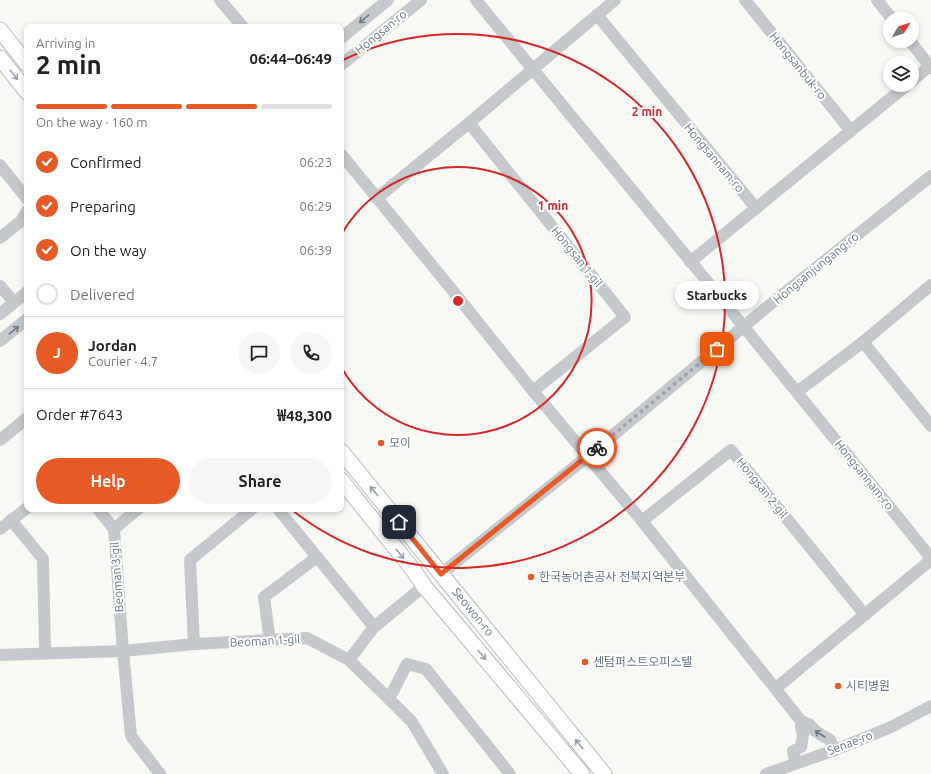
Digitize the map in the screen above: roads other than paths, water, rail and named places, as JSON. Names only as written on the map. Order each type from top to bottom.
[{"type":"main road","points":[[0,30],[24,60]]},
{"type":"main road","points":[[0,58],[24,88]]},
{"type":"main road","name":"Seowon-ro","points":[[344,455],[604,774]]},
{"type":"main road","name":"Seowon-ro","points":[[344,484],[414,571],[424,586],[582,774]]},
{"type":"street","points":[[220,0],[240,24]]},
{"type":"street","name":"Hongsan-ro","points":[[344,36],[388,0]]},
{"type":"street","name":"Hongsan-ro","points":[[344,63],[421,0]]},
{"type":"street","name":"Hongsannam-ro","points":[[476,0],[797,392],[931,559]]},
{"type":"street","points":[[377,198],[615,0]]},
{"type":"street","name":"Hongsanbuk-ro","points":[[745,0],[851,131]]},
{"type":"street","points":[[877,0],[886,12]]},
{"type":"street","name":"Hongsannam-ro","points":[[597,15],[756,208]]},
{"type":"street","points":[[916,48],[931,66],[919,75]]},
{"type":"street","points":[[690,262],[898,92]]},
{"type":"street","name":"Hongsan 1-gil","points":[[469,123],[625,317],[533,391]]},
{"type":"street","points":[[344,158],[533,391],[642,521],[801,721],[809,724],[815,731],[830,740],[835,750]]},
{"type":"street","points":[[0,165],[24,195]]},
{"type":"street","name":"Hongsanjungang-ro","points":[[441,574],[588,456],[778,298],[931,176]]},
{"type":"street","points":[[0,238],[21,221],[24,216]]},
{"type":"street","points":[[797,392],[863,342],[931,285]]},
{"type":"street","points":[[0,286],[14,302]]},
{"type":"street","points":[[0,314],[24,294]]},
{"type":"street","points":[[0,341],[24,321]]},
{"type":"street","points":[[863,342],[931,426]]},
{"type":"street","points":[[0,440],[24,421]]},
{"type":"street","name":"Hongsan 2-gil","points":[[642,521],[731,450],[865,615]]},
{"type":"street","points":[[0,529],[24,510]]},
{"type":"street","name":"Beoman 3-gil","points":[[100,512],[114,529],[122,651]]},
{"type":"street","points":[[114,529],[134,512]]},
{"type":"street","points":[[194,644],[190,560],[248,512]]},
{"type":"street","points":[[280,512],[374,627]]},
{"type":"street","points":[[11,520],[43,559],[45,653]]},
{"type":"street","points":[[270,641],[264,597],[317,557]]},
{"type":"street","points":[[776,688],[931,559]]},
{"type":"street","points":[[349,660],[374,627],[424,586]]},
{"type":"street","name":"Beoman 1-gil","points":[[0,655],[122,651],[194,644],[307,638],[349,660],[412,722],[442,774]]},
{"type":"street","points":[[122,651],[131,736],[160,774]]},
{"type":"street","points":[[389,699],[407,664],[426,669],[510,774]]},
{"type":"street","name":"Senae-ro","points":[[766,774],[835,750],[891,727],[931,706]]},
{"type":"street","points":[[795,763],[793,751],[800,747],[803,735],[801,721]]},
{"type":"place","name":"Starbucks","points":[[717,349]]},
{"type":"place","name":"모이","points":[[381,443]]},
{"type":"place","name":"한국농어촌공사 전북지역본부","points":[[531,577]]},
{"type":"place","name":"센텀퍼스트오피스텔","points":[[585,662]]},
{"type":"place","name":"시티병원","points":[[838,686]]}]
